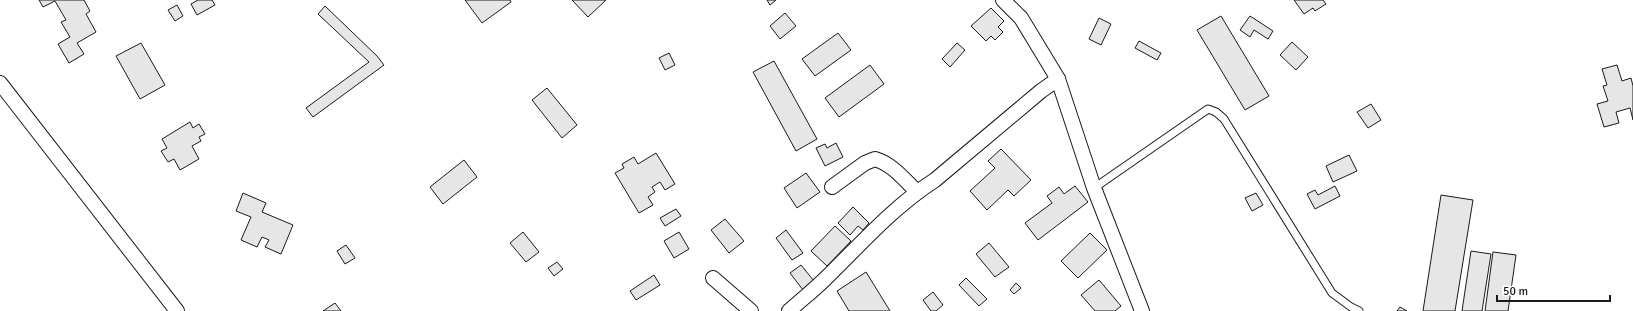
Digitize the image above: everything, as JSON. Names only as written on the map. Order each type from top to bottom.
[{"type":"street","points":[[1003,0],[1021,18],[1058,79],[1094,188],[1142,311]]},
{"type":"street","points":[[789,311],[825,279],[876,227],[917,192],[935,180],[1041,91],[1058,79]]},
{"type":"street","points":[[0,83],[177,311]]},
{"type":"street","points":[[832,186],[865,163],[875,158],[892,167],[917,192]]},
{"type":"street","points":[[713,278],[751,311]]},
{"type":"lane","points":[[1094,188],[1208,109],[1216,112],[1224,119],[1332,293],[1350,307],[1359,311]]},
{"type":"building","points":[[39,0],[84,0],[90,11],[86,14],[96,32],[77,43],[84,54],[69,63],[58,44],[70,37],[61,22],[66,20],[55,1],[43,7]]},
{"type":"building","points":[[198,0],[212,0],[215,5],[197,15],[191,4]]},
{"type":"building","points":[[465,0],[510,0],[511,2],[482,23]]},
{"type":"building","points":[[572,0],[606,0],[588,17]]},
{"type":"building","points":[[767,0],[776,0],[770,5]]},
{"type":"building","points":[[1294,0],[1323,0],[1326,4],[1315,11],[1313,8],[1304,14]]},
{"type":"building","points":[[177,5],[183,16],[175,21],[168,10]]},
{"type":"building","points":[[325,6],[377,56],[384,65],[313,117],[306,108],[369,62],[318,14]]},
{"type":"building","points":[[991,8],[1004,21],[998,27],[1003,32],[995,40],[991,36],[986,41],[971,26]]},
{"type":"building","points":[[785,13],[796,26],[780,39],[770,26]]},
{"type":"building","points":[[1221,16],[1269,96],[1245,110],[1197,30]]},
{"type":"building","points":[[1250,16],[1273,31],[1268,39],[1254,30],[1250,37],[1240,30]]},
{"type":"building","points":[[1099,18],[1111,24],[1101,45],[1089,39]]},
{"type":"building","points":[[838,33],[851,50],[815,76],[802,59]]},
{"type":"building","points":[[1139,41],[1161,53],[1157,60],[1135,48]]},
{"type":"building","points":[[1292,42],[1308,57],[1296,70],[1280,55]]},
{"type":"building","points":[[141,43],[165,85],[140,99],[116,56]]},
{"type":"building","points":[[957,43],[965,50],[950,67],[942,59]]},
{"type":"building","points":[[669,53],[675,65],[665,70],[659,58]]},
{"type":"building","points":[[774,61],[817,139],[796,151],[753,72]]},
{"type":"building","points":[[870,65],[884,84],[839,117],[825,98]]},
{"type":"building","points":[[1617,65],[1622,81],[1631,78],[1633,86],[1633,120],[1630,108],[1616,112],[1619,123],[1604,127],[1597,104],[1608,101],[1603,86],[1607,85],[1602,69]]},
{"type":"building","points":[[547,88],[577,125],[562,138],[532,100]]},
{"type":"building","points":[[1371,104],[1381,120],[1368,128],[1357,112]]},
{"type":"building","points":[[190,122],[193,128],[199,124],[205,134],[199,137],[201,141],[192,146],[199,159],[180,170],[174,159],[168,162],[161,151],[167,148],[162,139]]},
{"type":"building","points":[[836,143],[843,157],[825,166],[816,148],[825,144],[827,148]]},
{"type":"building","points":[[1001,149],[1031,180],[1014,196],[1008,190],[987,210],[970,191],[995,168],[988,161]]},
{"type":"building","points":[[656,153],[675,184],[665,190],[660,182],[652,187],[655,192],[648,197],[653,205],[639,213],[615,173],[624,168],[622,164],[634,157],[638,164]]},
{"type":"building","points":[[1349,155],[1357,171],[1333,182],[1326,166]]},
{"type":"building","points":[[464,160],[477,177],[443,204],[430,187]]},
{"type":"building","points":[[806,173],[820,192],[797,208],[784,188]]},
{"type":"building","points":[[1075,186],[1088,202],[1038,240],[1025,223],[1052,203],[1047,196],[1059,187],[1064,194]]},
{"type":"building","points":[[1335,186],[1340,196],[1315,209],[1307,194],[1315,190],[1318,195]]},
{"type":"building","points":[[243,193],[266,203],[262,212],[293,225],[281,254],[265,247],[269,240],[262,237],[257,247],[241,240],[251,217],[236,211]]},
{"type":"building","points":[[1256,193],[1263,205],[1252,211],[1245,198]]},
{"type":"building","points":[[1441,195],[1473,200],[1455,311],[1423,311]]},
{"type":"building","points":[[853,207],[869,223],[863,230],[858,226],[850,235],[838,223]]},
{"type":"building","points":[[676,209],[681,216],[665,226],[660,218]]},
{"type":"building","points":[[725,219],[744,241],[729,253],[711,230]]},
{"type":"building","points":[[835,226],[851,241],[827,266],[811,251]]},
{"type":"building","points":[[786,230],[803,253],[792,260],[776,238]]},
{"type":"building","points":[[523,232],[539,252],[526,262],[510,243]]},
{"type":"building","points":[[679,232],[689,249],[674,258],[664,241]]},
{"type":"building","points":[[1090,233],[1107,250],[1078,278],[1061,261]]},
{"type":"building","points":[[989,243],[1009,267],[995,277],[976,254]]},
{"type":"building","points":[[346,245],[355,258],[345,264],[337,251]]},
{"type":"building","points":[[1471,251],[1491,254],[1482,311],[1462,311]]},
{"type":"building","points":[[1493,252],[1516,255],[1508,311],[1485,311]]},
{"type":"building","points":[[557,262],[563,269],[554,276],[548,268]]},
{"type":"building","points":[[801,265],[814,281],[803,290],[790,273]]},
{"type":"building","points":[[866,272],[890,311],[849,311],[837,291]]},
{"type":"building","points":[[654,275],[660,285],[636,300],[630,291]]},
{"type":"building","points":[[966,278],[987,299],[979,306],[959,285]]},
{"type":"building","points":[[1099,280],[1121,306],[1115,311],[1095,311],[1081,295]]},
{"type":"building","points":[[1016,283],[1021,288],[1014,294],[1010,290]]},
{"type":"building","points":[[933,292],[943,305],[936,311],[931,311],[923,300]]},
{"type":"building","points":[[335,303],[341,311],[323,311]]},
{"type":"building","points":[[1400,307],[1407,311],[1397,311]]}]
